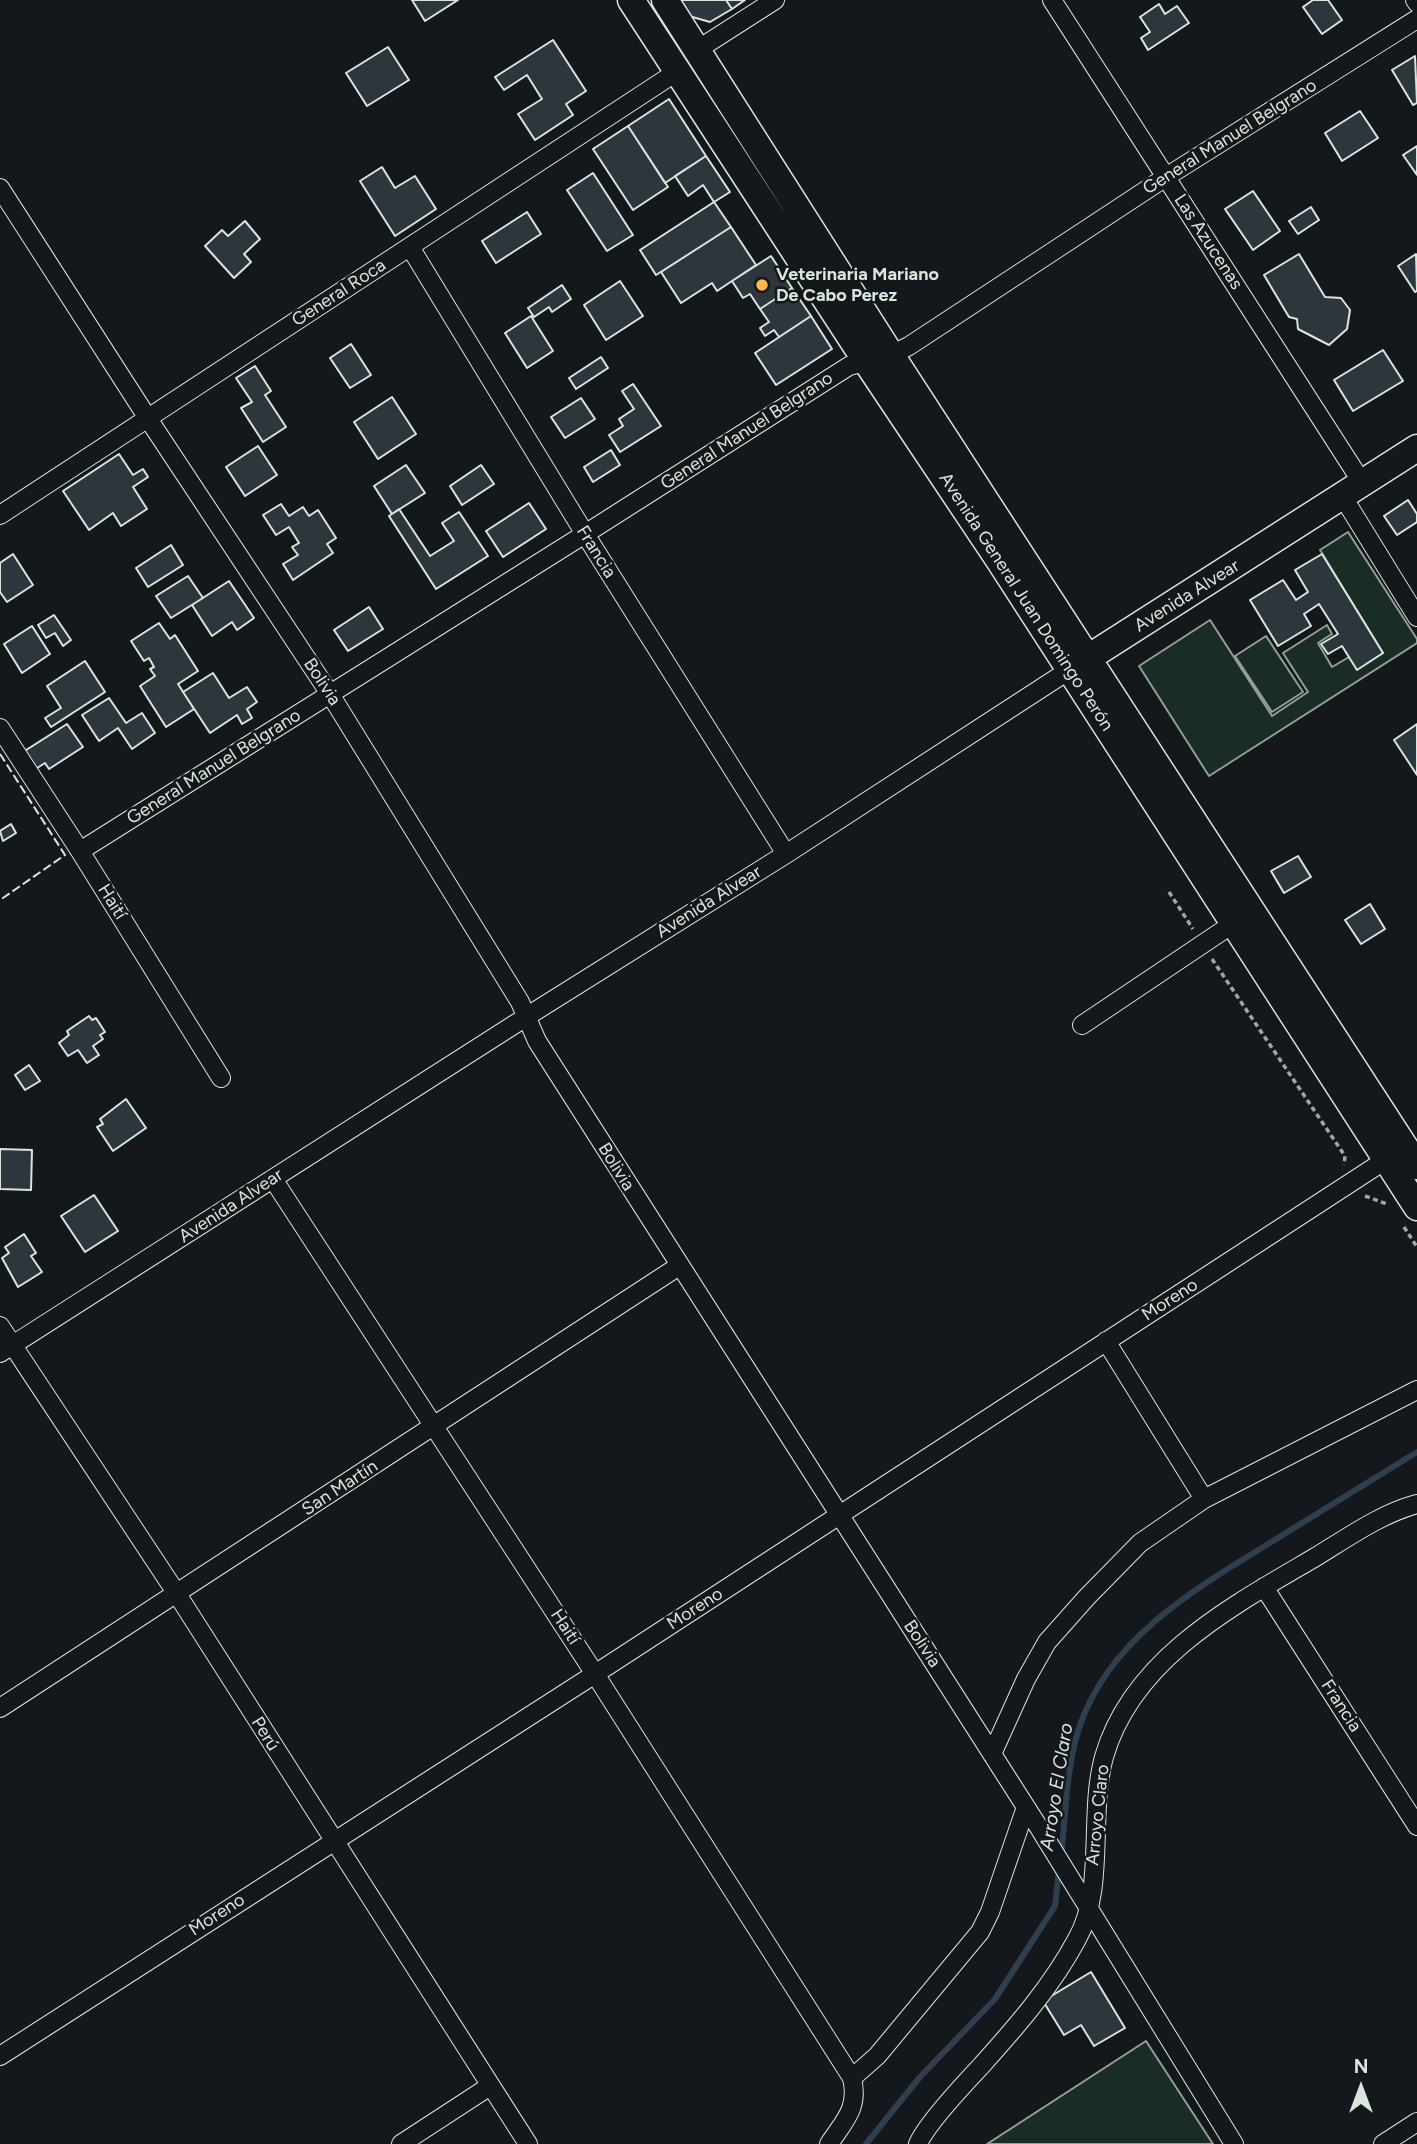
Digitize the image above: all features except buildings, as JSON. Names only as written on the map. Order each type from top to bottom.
[{"type":"main road","name":"Avenida General Juan Domingo Perón","points":[[631,0],[866,361],[1079,664],[1417,1166]]},
{"type":"main road","name":"Avenida General Juan Domingo Perón","points":[[665,0],[891,355],[1234,923],[1387,1159],[1410,1216]]},
{"type":"main road","name":"Avenida Alvear","points":[[1079,664],[1417,448]]},
{"type":"street","points":[[697,50],[775,0]]},
{"type":"street","name":"Las Azucenas","points":[[1052,0],[1166,177],[1353,491],[1417,617]]},
{"type":"street","name":"General Manuel Belgrano","points":[[80,851],[849,366],[891,355],[909,346],[1166,177],[1417,19]]},
{"type":"street","name":"General Roca","points":[[0,515],[678,71]]},
{"type":"street","name":"Bolivia","points":[[0,188],[330,694],[520,1002],[537,1041],[1026,1807],[1234,2144]]},
{"type":"street","name":"Francia","points":[[410,247],[585,534],[786,854]]},
{"type":"street","name":"Avenida Alvear","points":[[6,1349],[786,854],[1079,664]]},
{"type":"street","name":"Haití","points":[[0,728],[221,1078]]},
{"type":"street","points":[[1082,1025],[1234,923]]},
{"type":"street","name":"Moreno","points":[[0,2056],[840,1516],[1387,1159]]},
{"type":"street","name":"Haití","points":[[273,1179],[595,1674],[852,2078]]},
{"type":"street","name":"San Martín","points":[[0,1709],[679,1266]]},
{"type":"street","name":"Perú","points":[[0,1326],[6,1349],[177,1594],[528,2144]]},
{"type":"street","points":[[1107,1341],[1204,1499]]},
{"type":"street","points":[[992,1754],[1026,1679],[1047,1642],[1140,1544],[1204,1499],[1417,1390]]},
{"type":"street","name":"Arroyo Claro","points":[[918,2144],[963,2085],[1022,2020],[1077,1940],[1090,1912],[1097,1801],[1104,1758],[1117,1723],[1137,1691],[1162,1662],[1198,1632],[1264,1587],[1373,1523],[1417,1504]]},
{"type":"street","name":"Francia","points":[[1264,1587],[1417,1826]]},
{"type":"street","points":[[829,2144],[852,2109],[856,2094],[852,2078],[877,2056],[980,1932],[998,1891],[1026,1807]]},
{"type":"street","points":[[401,2144],[490,2087]]},
{"type":"street","points":[[1383,2144],[1417,2122]]},
{"type":"path","points":[[1169,892],[1345,1156],[1343,1171],[1365,1197],[1389,1204]]},
{"type":"path","points":[[1410,1216],[1417,1247]]},
{"type":"green space","points":[[1348,532],[1417,639],[1417,643],[1209,776],[1139,666],[1210,620],[1272,716],[1308,692],[1283,653],[1327,625],[1332,634],[1318,643],[1332,667],[1349,657],[1357,669],[1383,653],[1320,550]]},
{"type":"green space","points":[[1266,636],[1303,692],[1272,712],[1235,656]]},
{"type":"green space","points":[[1146,2041],[1213,2144],[987,2144]]},
{"type":"waterway","name":"Arroyo El Claro","points":[[1061,1856],[1075,1741],[1095,1692],[1114,1663],[1137,1637],[1192,1593],[1417,1452]]},
{"type":"waterway","name":"Arroyo El Claro","points":[[866,2144],[920,2077],[995,1999],[1055,1906],[1059,1870]]},
{"type":"fence","points":[[0,754],[65,855],[0,900]]},
{"type":"place","name":"Veterinaria Mariano De Cabo Perez","points":[[762,285]]}]
